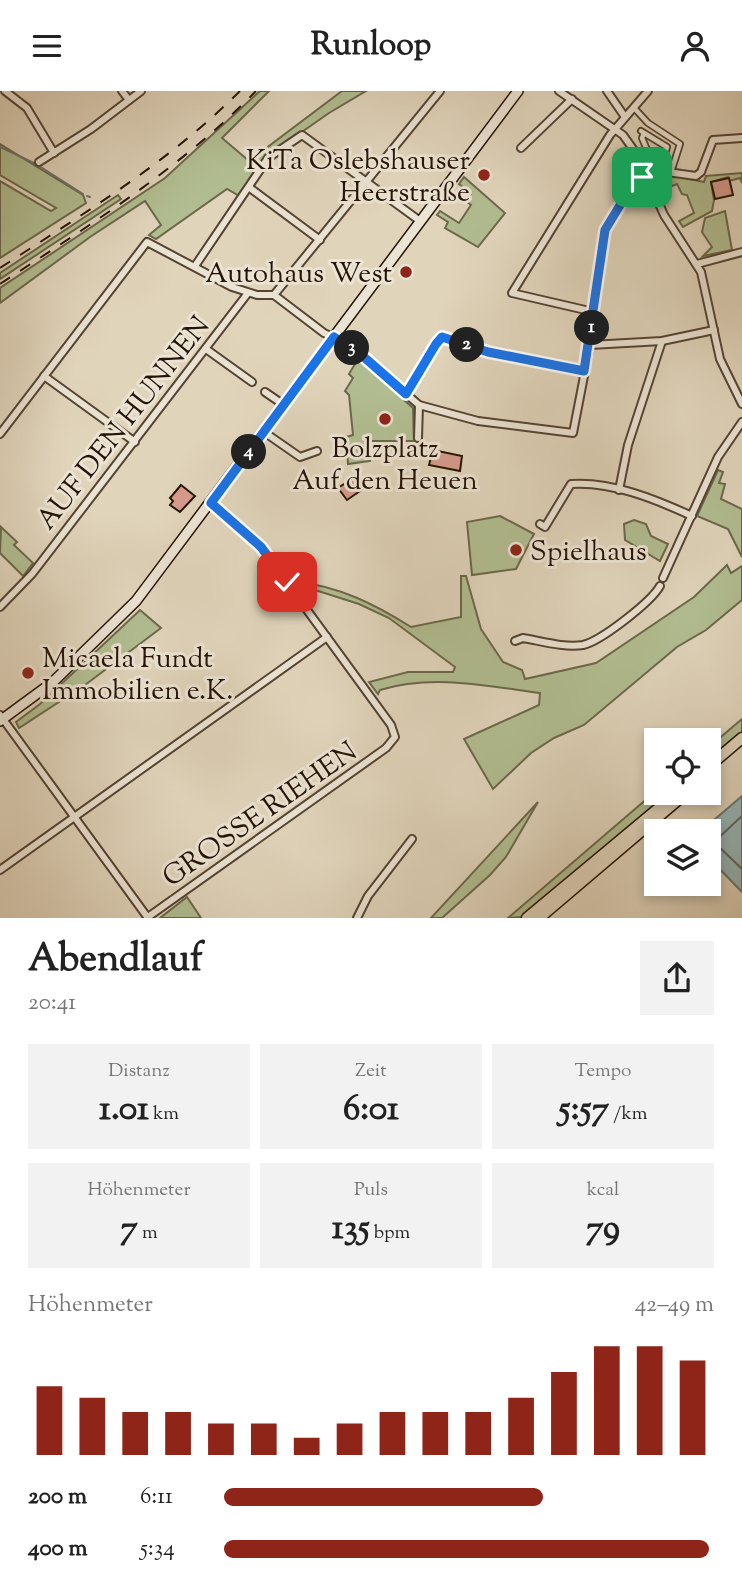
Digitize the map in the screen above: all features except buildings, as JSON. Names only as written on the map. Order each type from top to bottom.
[{"type":"main road","points":[[1,718],[53,682],[117,623],[211,503],[518,91]]},
{"type":"main road","points":[[721,756],[742,738]]},
{"type":"main road","points":[[721,764],[742,746]]},
{"type":"main road","points":[[527,918],[663,805]]},
{"type":"main road","points":[[539,918],[672,805]]},
{"type":"street","points":[[5,91],[27,108],[54,153]]},
{"type":"street","points":[[122,91],[129,100]]},
{"type":"street","points":[[39,162],[141,91]]},
{"type":"street","points":[[274,296],[368,184],[440,91]]},
{"type":"street","points":[[559,91],[615,128],[630,142],[674,232],[697,264],[722,363],[742,404]]},
{"type":"street","points":[[607,91],[625,117]]},
{"type":"street","points":[[594,311],[512,293],[615,128],[648,91]]},
{"type":"street","points":[[521,148],[572,99]]},
{"type":"street","points":[[636,110],[648,123],[680,144],[672,169]]},
{"type":"street","points":[[653,164],[642,138],[643,132],[667,147],[662,164]]},
{"type":"street","points":[[195,266],[271,155],[302,135],[420,221]]},
{"type":"street","points":[[653,164],[662,164],[696,176],[701,172],[713,140],[742,138]]},
{"type":"street","points":[[638,156],[648,151]]},
{"type":"street","points":[[646,176],[653,164]]},
{"type":"street","points":[[0,435],[144,243],[153,243],[232,287],[248,293],[274,296],[365,358],[419,405],[478,421],[573,433],[590,345],[605,230],[631,187],[646,176],[672,169]]},
{"type":"street","points":[[250,188],[320,240]]},
{"type":"street","points":[[697,264],[742,252]]},
{"type":"street","name":"AUF DEN HUNNEN","points":[[0,607],[32,574],[248,293]]},
{"type":"street","points":[[590,345],[662,341],[714,330]]},
{"type":"street","points":[[406,394],[442,337],[488,352],[584,371]]},
{"type":"street","points":[[619,490],[628,445],[662,341]]},
{"type":"street","points":[[206,349],[252,382]]},
{"type":"street","points":[[44,376],[135,442]]},
{"type":"street","points":[[265,392],[284,405]]},
{"type":"street","points":[[418,437],[419,405]]},
{"type":"street","points":[[663,578],[718,457],[742,422]]},
{"type":"street","points":[[734,435],[742,429]]},
{"type":"street","points":[[264,432],[300,457],[317,451]]},
{"type":"street","points":[[540,524],[545,527],[571,484],[582,483],[660,502],[692,516]]},
{"type":"street","points":[[0,870],[327,637],[261,547],[211,503]]},
{"type":"street","points":[[515,641],[523,638],[572,645],[587,644],[650,601],[660,586]]},
{"type":"street","name":"GROSSE RIEHEN","points":[[148,918],[393,742],[395,731],[327,637]]},
{"type":"street","points":[[1,718],[148,918]]},
{"type":"street","points":[[357,918],[368,896],[412,839]]},
{"type":"green space","points":[[260,91],[269,91],[222,138],[249,161],[342,91],[366,91],[269,155],[241,197],[227,189],[156,239],[149,235],[161,225],[145,201],[90,237],[0,303],[0,288],[165,178]]},
{"type":"green space","points":[[0,144],[83,195],[86,203],[0,258],[0,181],[51,211],[56,208],[0,175]]},
{"type":"green space","points":[[663,173],[704,182],[706,176],[742,173],[742,183],[740,178],[729,181],[728,177],[711,182],[714,200],[712,211],[683,227],[679,221],[694,213],[687,195],[682,194],[677,184],[659,191],[652,177]]},
{"type":"green space","points":[[464,177],[505,213],[478,247],[445,228],[448,222],[437,215],[440,211],[459,223],[471,205],[466,201],[471,194],[459,184]]},
{"type":"green space","points":[[118,195],[121,199],[0,279],[0,273]]},
{"type":"green space","points":[[725,211],[732,250],[703,256],[712,247],[702,232],[705,218]]},
{"type":"green space","points":[[358,359],[413,408],[414,441],[370,441],[370,461],[348,464],[346,437],[353,435],[349,395],[345,391],[353,378],[349,374]]},
{"type":"green space","points":[[718,470],[723,472],[719,483],[725,484],[721,499],[742,509],[742,557],[728,529],[697,516]]},
{"type":"green space","points":[[500,516],[534,534],[516,569],[472,575],[467,522]]},
{"type":"green space","points":[[634,520],[646,524],[651,536],[668,544],[660,561],[625,540],[624,524]]},
{"type":"green space","points":[[1,527],[17,542],[14,545],[33,563],[23,576],[0,553]]},
{"type":"green space","points":[[727,565],[731,573],[742,566],[742,600],[706,630],[677,647],[584,725],[554,738],[531,753],[493,789],[464,739],[539,705],[540,693],[440,682],[400,685],[380,690],[378,694],[369,682],[408,672],[453,672],[455,667],[389,618],[359,604],[299,585],[297,582],[328,588],[357,598],[411,627],[461,617],[461,576],[466,576],[481,629],[503,662],[522,670],[525,679],[596,663],[694,597]]},
{"type":"green space","points":[[140,610],[161,628],[85,685],[19,728],[16,722],[40,704]]},
{"type":"green space","points":[[742,719],[742,733],[721,750],[721,737]]},
{"type":"green space","points":[[644,801],[644,805],[656,805],[521,917],[508,918]]},
{"type":"green space","points":[[538,802],[506,857],[490,875],[442,918],[431,918]]},
{"type":"green space","points":[[187,897],[201,918],[160,918]]},
{"type":"water","points":[[742,796],[742,892],[721,870],[721,819],[715,819]]},
{"type":"waterway","points":[[0,147],[36,164],[83,194]]},
{"type":"railway","points":[[0,268],[155,164],[213,117],[240,91]]},
{"type":"railway","points":[[0,284],[166,170],[256,91]]},
{"type":"place","name":"KiTa Oslebshauser Heerstraße","points":[[484,175]]},
{"type":"place","name":"Autohaus West","points":[[406,272]]},
{"type":"place","name":"Bolzplatz Auf den Heuen","points":[[385,419]]},
{"type":"place","name":"Spielhaus","points":[[516,550]]},
{"type":"place","name":"Micaela Fundt Immobilien e.K.","points":[[28,673]]},
{"type":"route","points":[[287,582],[261,547],[211,503],[334,337],[374,364],[406,394],[442,337],[488,352],[584,371],[605,230],[631,187],[642,177]]}]
